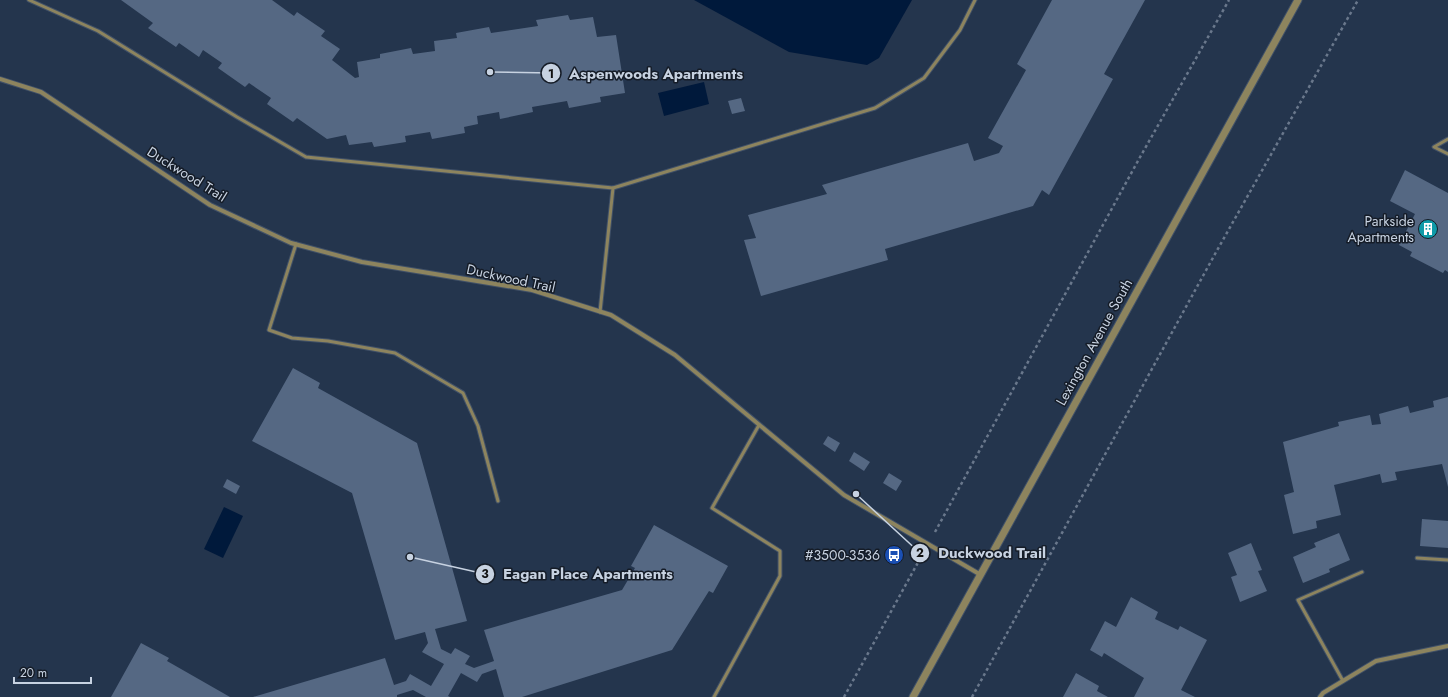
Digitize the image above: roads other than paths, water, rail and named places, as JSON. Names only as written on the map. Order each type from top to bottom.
[{"type":"street","name":"Lexington Avenue South","points":[[913,697],[1298,0]]},
{"type":"street","name":"Duckwood Trail","points":[[0,79],[41,92],[210,205],[296,244],[362,262],[532,290],[611,315],[675,355],[844,495],[981,575]]},
{"type":"street","points":[[1320,697],[1376,661],[1448,646]]},
{"type":"lane","points":[[30,0],[98,31],[237,117],[306,157],[612,188],[875,108],[924,78],[960,30],[975,0]]},
{"type":"lane","points":[[1448,140],[1434,147],[1448,154]]},
{"type":"lane","points":[[600,312],[612,188]]},
{"type":"lane","points":[[296,244],[268,330],[292,338],[328,341],[395,353],[463,393],[478,426],[498,501]]},
{"type":"lane","points":[[714,697],[780,576],[780,551],[712,508],[759,425]]},
{"type":"lane","points":[[1417,558],[1448,560]]},
{"type":"lane","points":[[1343,681],[1298,600],[1362,572]]},
{"type":"water","points":[[694,0],[912,0],[879,58],[867,65],[789,52]]},
{"type":"water","points":[[704,82],[709,104],[664,116],[658,93]]},
{"type":"water","points":[[224,507],[243,516],[223,558],[204,549]]},
{"type":"place","name":"Aspenwoods Apartments","points":[[490,72]]},
{"type":"place","name":"Parkside Apartments","points":[[1428,229]]},
{"type":"place","name":"Duckwood Trail","points":[[856,494]]},
{"type":"place","name":"#3500-3536","points":[[894,555]]},
{"type":"place","name":"Eagan Place Apartments","points":[[410,557]]}]
